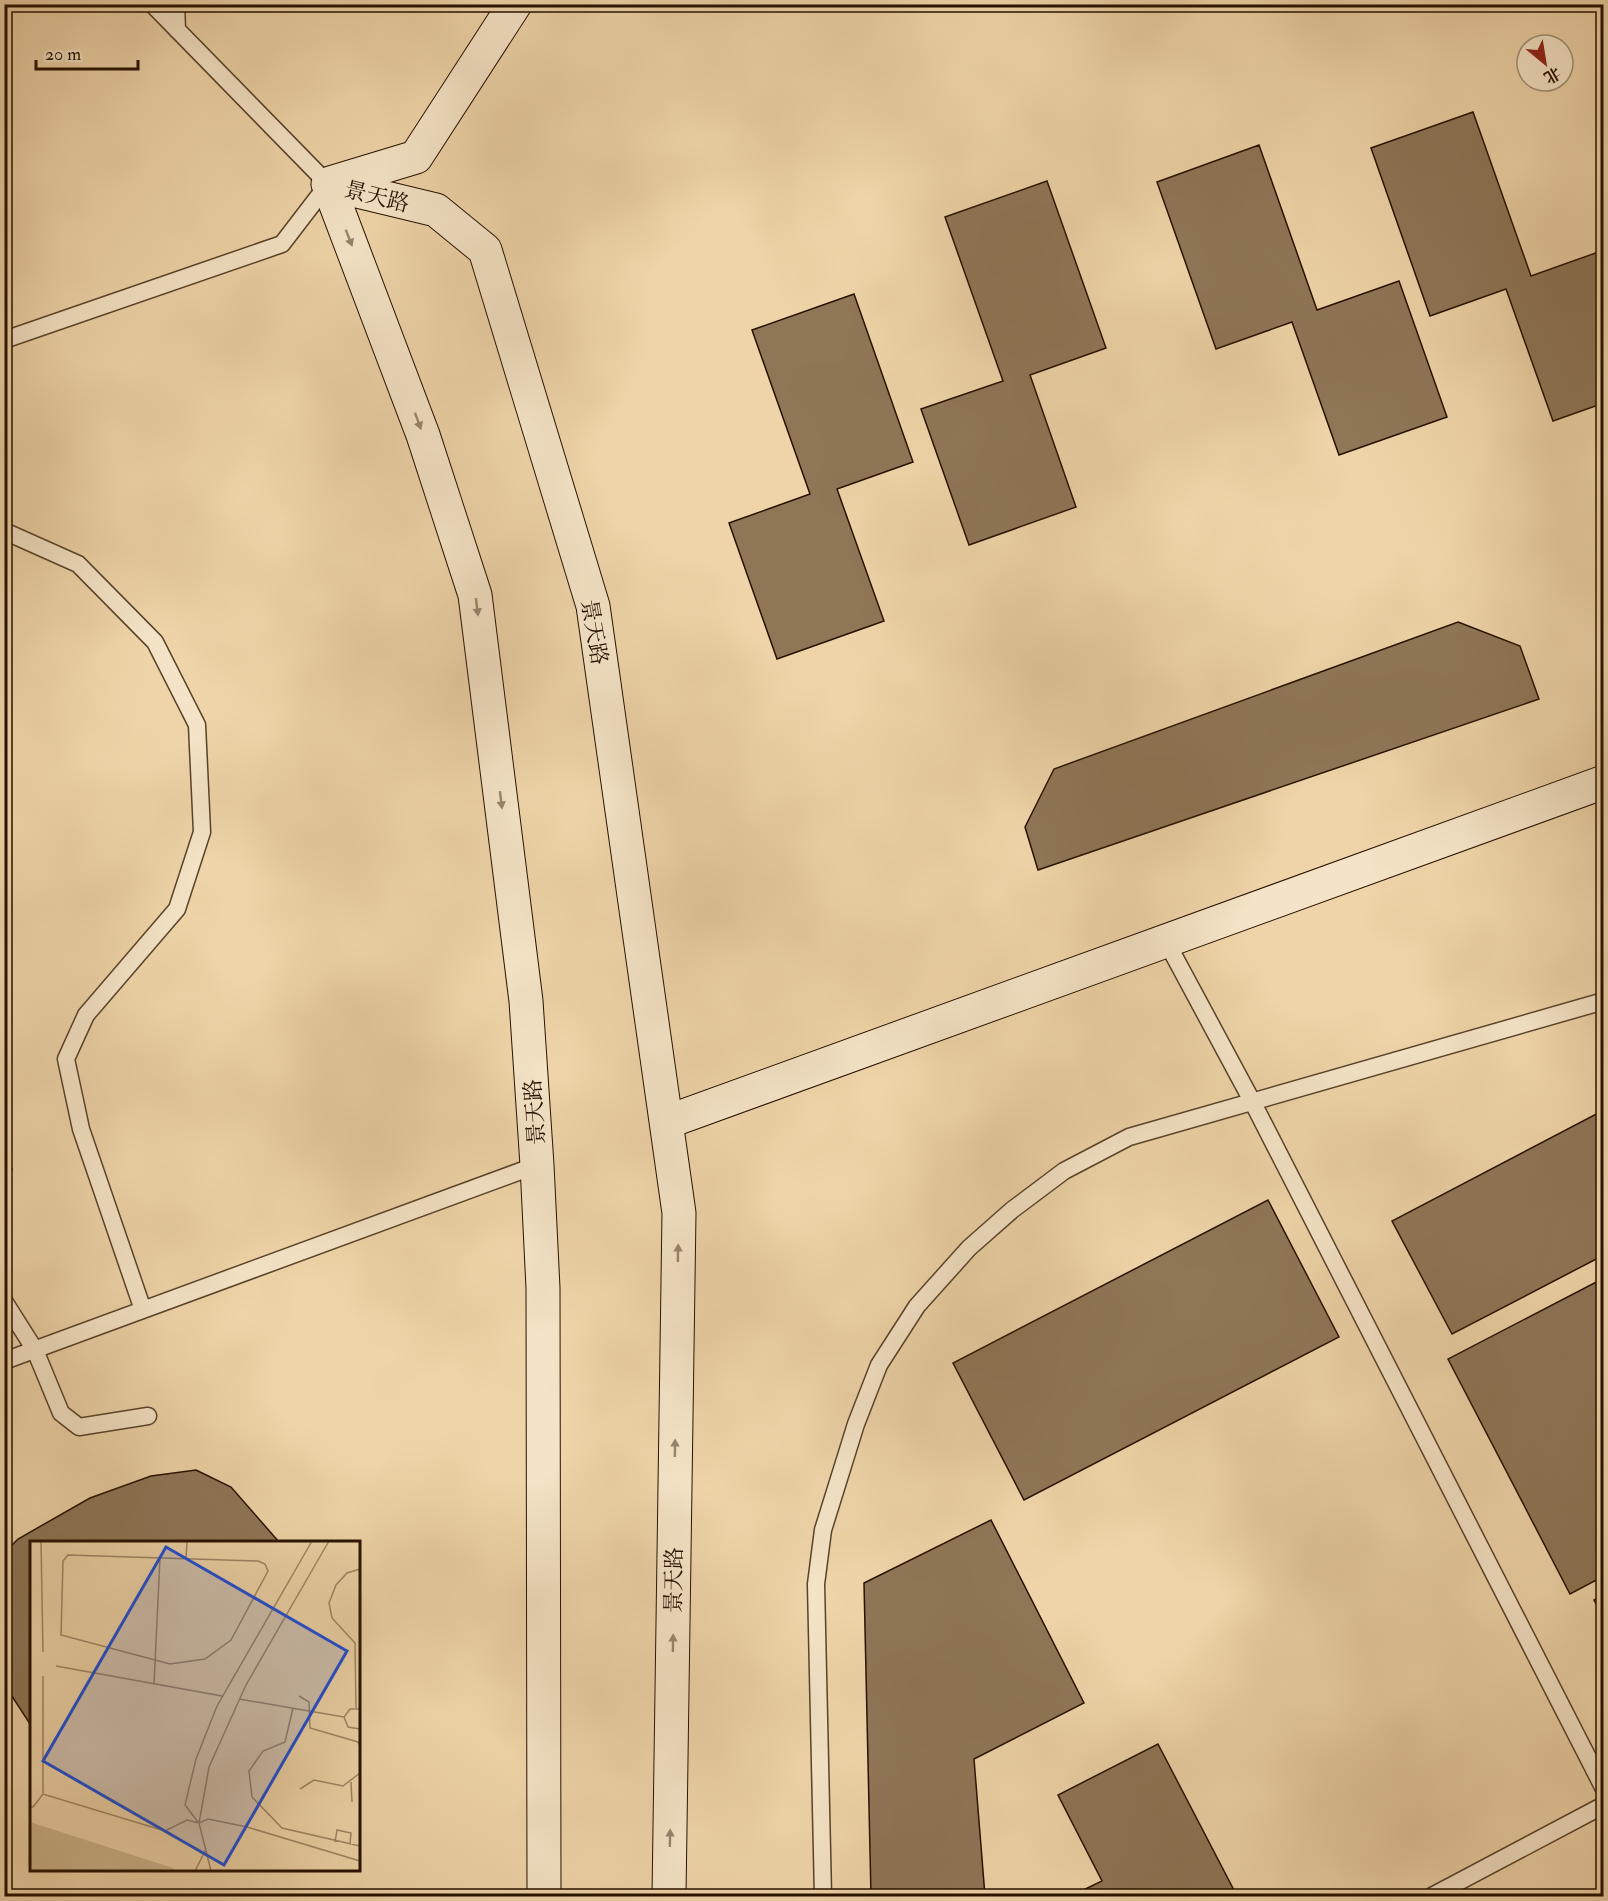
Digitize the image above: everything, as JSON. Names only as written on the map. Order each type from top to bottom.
[{"type":"street","points":[[328,184],[416,157],[515,4]]},
{"type":"street","name":"景天路","points":[[328,184],[436,210],[485,250],[593,606],[679,1213],[669,1896]]},
{"type":"street","name":"景天路","points":[[328,184],[423,435],[475,595],[526,1001],[537,1165],[543,1288],[544,1896]]},
{"type":"street","points":[[667,1122],[1604,782]]},
{"type":"lane","points":[[4,340],[282,244],[328,184],[152,4]]},
{"type":"lane","points":[[176,4],[177,30]]},
{"type":"lane","points":[[4,531],[78,564],[140,626],[155,642],[197,725],[202,832],[177,909],[86,1015],[66,1059],[81,1129],[143,1310]]},
{"type":"lane","points":[[1166,941],[1252,1101],[1604,1789]]},
{"type":"lane","points":[[823,1896],[816,1584],[823,1530],[856,1424],[879,1365],[917,1306],[969,1248],[1012,1210],[1064,1171],[1130,1137],[1604,1001]]},
{"type":"lane","points":[[4,1361],[537,1165]]},
{"type":"lane","points":[[4,1301],[35,1350],[62,1413],[79,1427],[148,1416]]},
{"type":"lane","points":[[1432,1896],[1604,1805]]},
{"type":"building","points":[[1473,112],[1531,276],[1604,250],[1604,403],[1553,421],[1506,289],[1430,316],[1371,148]]},
{"type":"building","points":[[1259,145],[1317,310],[1399,281],[1447,417],[1339,455],[1292,322],[1216,349],[1157,182]]},
{"type":"building","points":[[1047,181],[1106,348],[1030,375],[1076,507],[969,545],[921,409],[1003,381],[945,217]]},
{"type":"building","points":[[854,294],[913,462],[837,489],[884,621],[777,659],[729,523],[810,494],[752,330]]},
{"type":"building","points":[[1458,622],[1520,646],[1539,699],[1038,870],[1025,827],[1054,769]]},
{"type":"building","points":[[1604,1110],[1604,1255],[1452,1334],[1392,1221]]},
{"type":"building","points":[[4,1135],[12,1170],[4,1172]]},
{"type":"building","points":[[1268,1200],[1339,1337],[1024,1500],[953,1363]]},
{"type":"building","points":[[1604,1278],[1604,1576],[1570,1594],[1448,1359]]},
{"type":"building","points":[[196,1470],[231,1487],[278,1541],[30,1541],[30,1724],[4,1684],[4,1553],[18,1539],[90,1498],[151,1476]]},
{"type":"building","points":[[991,1520],[1084,1703],[974,1759],[985,1896],[871,1896],[864,1583]]},
{"type":"building","points":[[1604,1595],[1604,1619],[1594,1600]]},
{"type":"building","points":[[1158,1744],[1237,1896],[1071,1896],[1102,1881],[1058,1795]]}]
